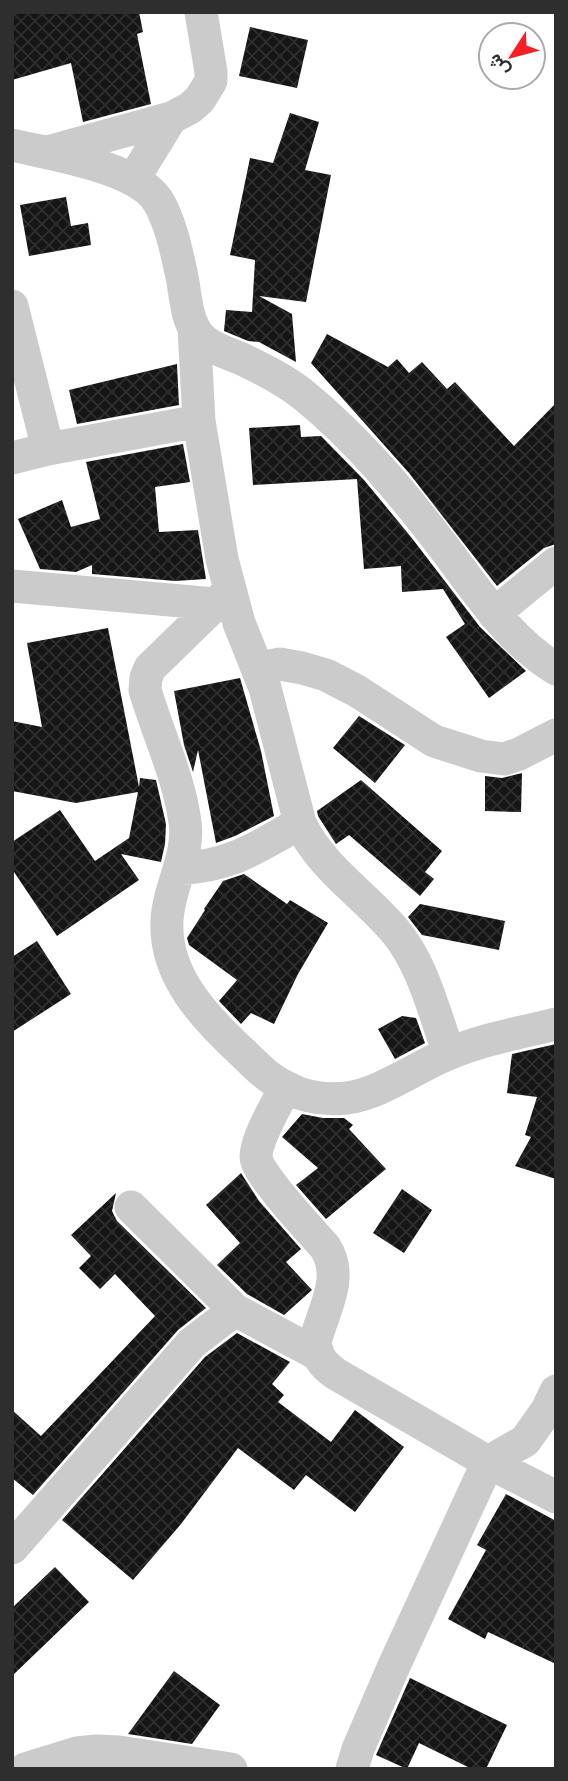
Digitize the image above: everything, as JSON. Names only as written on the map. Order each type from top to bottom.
[{"type":"street","points":[[23,149],[171,118],[190,108],[201,99],[211,81],[201,12]]},
{"type":"street","points":[[133,180],[171,118]]},
{"type":"street","points":[[23,149],[118,172],[133,180],[157,201],[164,215],[194,328],[199,421],[222,559],[223,597],[239,623],[259,668],[286,775],[306,837],[321,858],[396,932],[416,965],[449,1053]]},
{"type":"street","points":[[12,306],[48,449]]},
{"type":"street","points":[[194,328],[214,348],[254,365],[296,389],[355,442],[415,511],[494,614],[526,648],[556,669]]},
{"type":"street","points":[[12,458],[199,421]]},
{"type":"street","points":[[494,614],[556,563]]},
{"type":"street","points":[[12,586],[223,597]]},
{"type":"street","points":[[223,597],[163,654],[145,678],[145,690],[186,825],[180,868],[167,920],[171,954],[187,991],[198,1008],[271,1079],[285,1087],[317,1097],[351,1097],[476,1043],[556,1024]]},
{"type":"street","points":[[259,668],[280,664],[326,676],[356,691],[434,741],[481,756],[504,759],[556,735]]},
{"type":"street","points":[[276,729],[302,668]]},
{"type":"street","points":[[180,868],[200,868],[226,862],[300,823]]},
{"type":"street","points":[[285,1087],[258,1144],[256,1161],[268,1180],[325,1247],[332,1259],[335,1275],[315,1342],[317,1354]]},
{"type":"street","points":[[131,1207],[234,1310],[317,1354],[336,1374],[488,1462],[556,1497]]},
{"type":"street","points":[[12,1548],[192,1343],[234,1310]]},
{"type":"street","points":[[352,1769],[383,1691],[488,1462],[525,1441],[547,1410],[556,1391]]},
{"type":"street","points":[[25,1769],[77,1753],[96,1751],[231,1769]]},
{"type":"building","points":[[12,12],[139,12],[143,32],[137,34],[151,104],[83,122],[71,63],[12,80]]},
{"type":"building","points":[[250,27],[308,40],[297,88],[239,76]]},
{"type":"building","points":[[290,113],[319,122],[305,170],[331,175],[306,302],[259,296],[292,314],[296,362],[259,342],[248,341],[224,331],[226,310],[252,312],[255,260],[230,255],[250,158],[273,163]]},
{"type":"building","points":[[66,197],[71,226],[88,223],[91,245],[29,256],[20,205]]},
{"type":"building","points":[[327,334],[388,367],[397,359],[409,373],[422,362],[447,389],[455,382],[514,446],[556,403],[556,544],[544,548],[497,586],[409,473],[311,363]]},
{"type":"building","points":[[177,364],[179,405],[77,424],[69,390]]},
{"type":"building","points":[[300,425],[301,437],[321,436],[364,480],[480,627],[526,671],[489,698],[446,637],[465,624],[443,589],[402,592],[401,566],[364,569],[357,479],[253,485],[249,428]]},
{"type":"building","points":[[183,444],[190,482],[155,487],[159,532],[198,530],[206,579],[175,581],[92,574],[92,565],[76,572],[40,569],[18,519],[62,500],[71,527],[100,519],[86,462]]},
{"type":"building","points":[[108,628],[139,787],[140,778],[156,780],[166,824],[165,844],[161,862],[121,854],[139,880],[57,936],[12,869],[12,842],[60,810],[95,861],[129,838],[138,792],[76,803],[12,791],[12,721],[42,727],[27,643]]},
{"type":"building","points":[[240,678],[261,751],[274,816],[216,843],[198,750],[193,772],[184,745],[174,691]]},
{"type":"building","points":[[359,716],[405,745],[375,783],[333,748]]},
{"type":"building","points":[[522,773],[521,812],[485,811],[485,776],[502,778]]},
{"type":"building","points":[[361,780],[442,851],[425,872],[434,879],[420,896],[349,835],[336,844],[318,816],[317,811]]},
{"type":"building","points":[[244,874],[287,904],[290,900],[328,923],[298,974],[274,1024],[251,1013],[241,1024],[219,1001],[237,980],[189,945],[187,938],[223,881]]},
{"type":"building","points":[[420,904],[505,921],[499,950],[422,935],[408,917]]},
{"type":"building","points":[[37,941],[71,994],[12,1032],[12,957]]},
{"type":"building","points":[[402,1016],[416,1018],[425,1043],[395,1059],[378,1029]]},
{"type":"building","points":[[556,1044],[556,1179],[515,1166],[531,1137],[525,1135],[537,1097],[507,1093],[512,1054]]},
{"type":"building","points":[[302,1114],[344,1118],[353,1125],[349,1129],[386,1169],[326,1219],[296,1185],[318,1168],[282,1137]]},
{"type":"building","points":[[241,1173],[259,1201],[301,1249],[286,1262],[312,1290],[284,1315],[247,1294],[217,1265],[240,1243],[206,1205]]},
{"type":"building","points":[[402,1189],[432,1210],[404,1253],[373,1233]]},
{"type":"building","points":[[116,1193],[112,1211],[117,1221],[206,1308],[178,1330],[33,1495],[12,1478],[12,1410],[41,1436],[155,1316],[115,1274],[100,1289],[79,1268],[91,1256],[71,1235]]},
{"type":"building","points":[[237,1333],[290,1362],[272,1384],[284,1395],[278,1402],[331,1442],[355,1410],[404,1447],[355,1512],[306,1475],[294,1490],[238,1448],[181,1524],[133,1580],[62,1520],[205,1357]]},
{"type":"building","points":[[506,1494],[556,1521],[556,1664],[488,1632],[485,1639],[448,1619],[486,1550],[477,1545]]},
{"type":"building","points":[[55,1567],[89,1602],[12,1676],[12,1608]]},
{"type":"building","points":[[174,1671],[220,1705],[192,1744],[128,1734]]},
{"type":"building","points":[[410,1678],[507,1725],[486,1769],[472,1769],[419,1743],[407,1769],[376,1755]]}]
